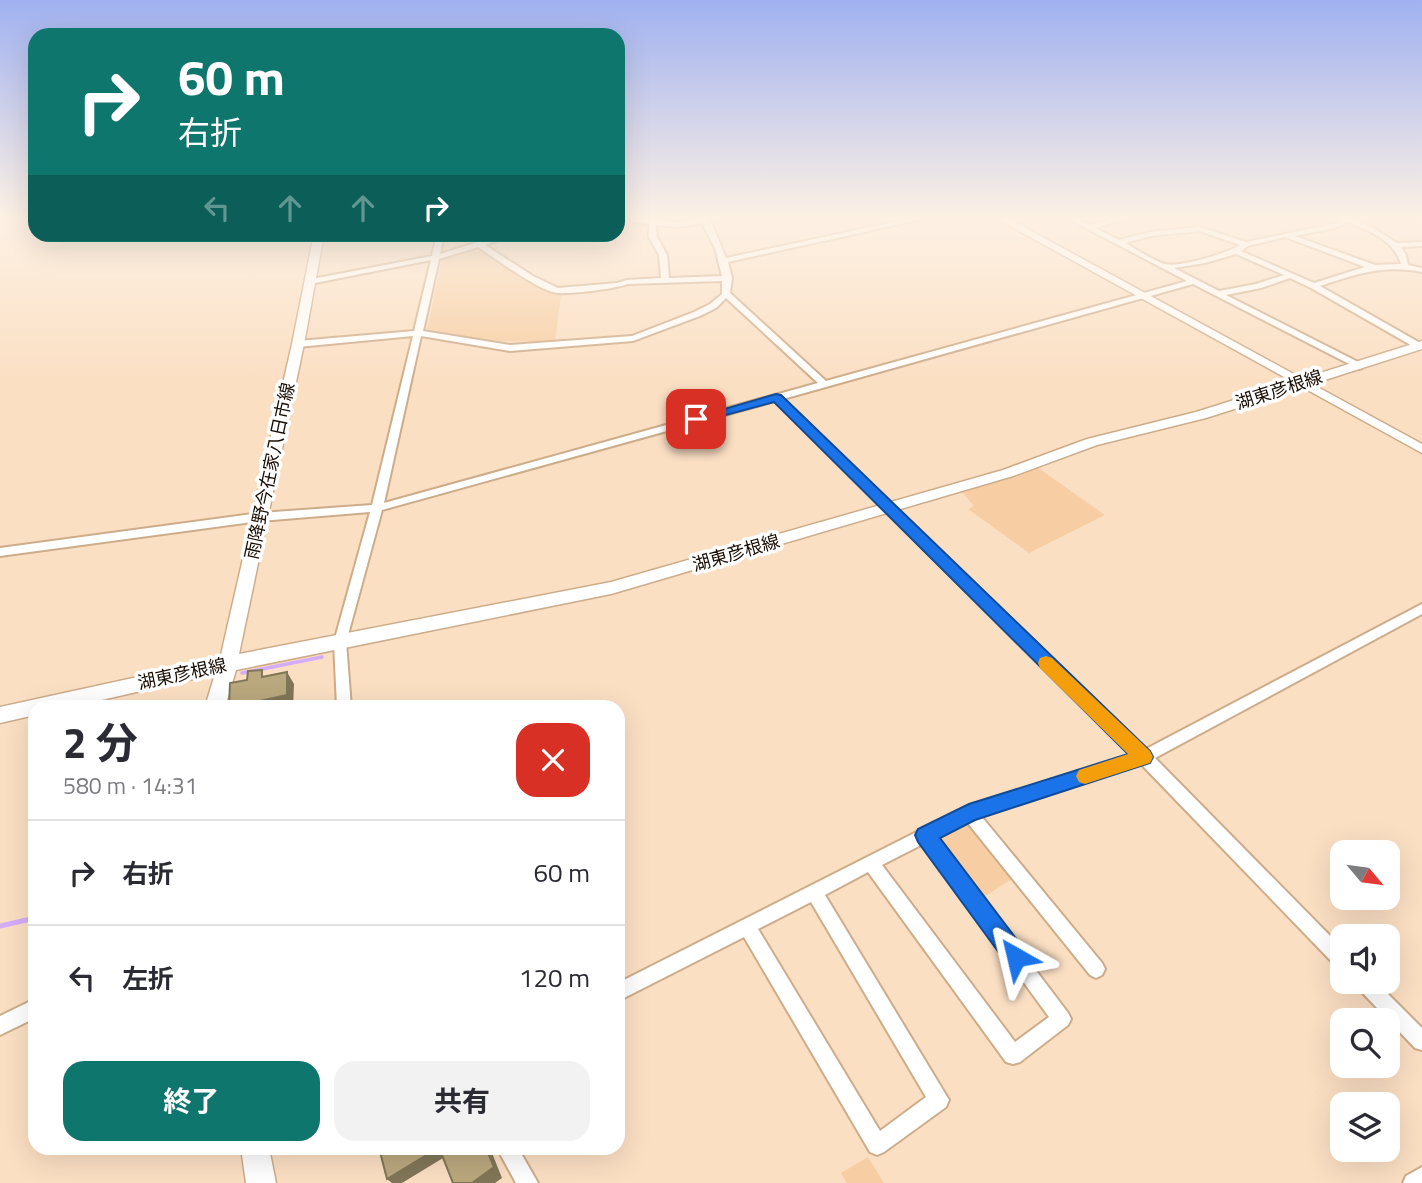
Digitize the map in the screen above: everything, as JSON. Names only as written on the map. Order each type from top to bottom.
[{"type":"main road","name":"雨降野今在家八日市線","points":[[217,700],[228,664],[312,271]]},
{"type":"main road","name":"湖東彦根線","points":[[67,700],[228,664],[611,588],[887,509],[1008,472],[1093,442],[1201,415],[1420,346]]},
{"type":"main road","name":"湖東彦根線","points":[[0,715],[28,709]]},
{"type":"main road","points":[[256,1155],[261,1183]]},
{"type":"street","points":[[310,282],[365,271]]},
{"type":"street","points":[[344,700],[340,642],[377,508],[434,271]]},
{"type":"street","points":[[520,271],[557,291],[665,280],[728,278]]},
{"type":"street","points":[[664,271],[665,280]]},
{"type":"street","points":[[726,271],[726,294],[823,383]]},
{"type":"street","points":[[1094,271],[1422,449]]},
{"type":"street","points":[[1174,271],[1359,366]]},
{"type":"street","points":[[1279,271],[1314,286],[1420,346]]},
{"type":"street","points":[[1314,286],[1359,271]]},
{"type":"street","points":[[1218,294],[1289,276]]},
{"type":"street","points":[[0,552],[260,517],[377,508],[1193,282]]},
{"type":"street","points":[[298,344],[419,333],[510,348],[633,338],[698,314],[713,306],[726,294]]},
{"type":"street","points":[[776,397],[887,509],[1143,757],[1330,948]]},
{"type":"street","points":[[625,988],[969,813],[1143,757],[1422,608]]},
{"type":"street","points":[[969,813],[1096,969]]},
{"type":"street","points":[[871,863],[1013,1055],[1062,1018],[925,835]]},
{"type":"street","points":[[747,926],[877,1145],[940,1100],[814,892]]},
{"type":"street","points":[[1376,994],[1422,1041]]},
{"type":"street","points":[[0,1027],[28,1012]]},
{"type":"street","points":[[512,1155],[528,1183]]},
{"type":"street","points":[[1413,1183],[1422,1177]]},
{"type":"shaded area","points":[[439,271],[522,271],[561,295],[555,342],[489,341],[427,329]]},
{"type":"shaded area","points":[[1037,467],[1105,515],[1029,553],[968,509],[974,506],[962,492]]},
{"type":"shaded area","points":[[971,824],[1015,877],[982,898],[939,843],[941,836]]},
{"type":"shaded area","points":[[868,1157],[884,1183],[847,1183],[841,1173]]},
{"type":"building","points":[[262,670],[262,677],[287,672],[287,695],[264,700],[229,700],[230,683],[247,680],[248,671]]},
{"type":"building","points":[[381,1155],[426,1155],[387,1179]]},
{"type":"building","points":[[442,1155],[489,1155],[494,1167],[472,1183],[453,1183]]},
{"type":"waterway","points":[[242,673],[322,657]]},
{"type":"waterway","points":[[0,926],[28,920]]},
{"type":"slow traffic","points":[[1046,663],[1143,757],[1085,776]]},
{"type":"route","points":[[696,419],[776,397],[887,509],[1143,757],[969,813],[925,835],[1016,957]]}]
